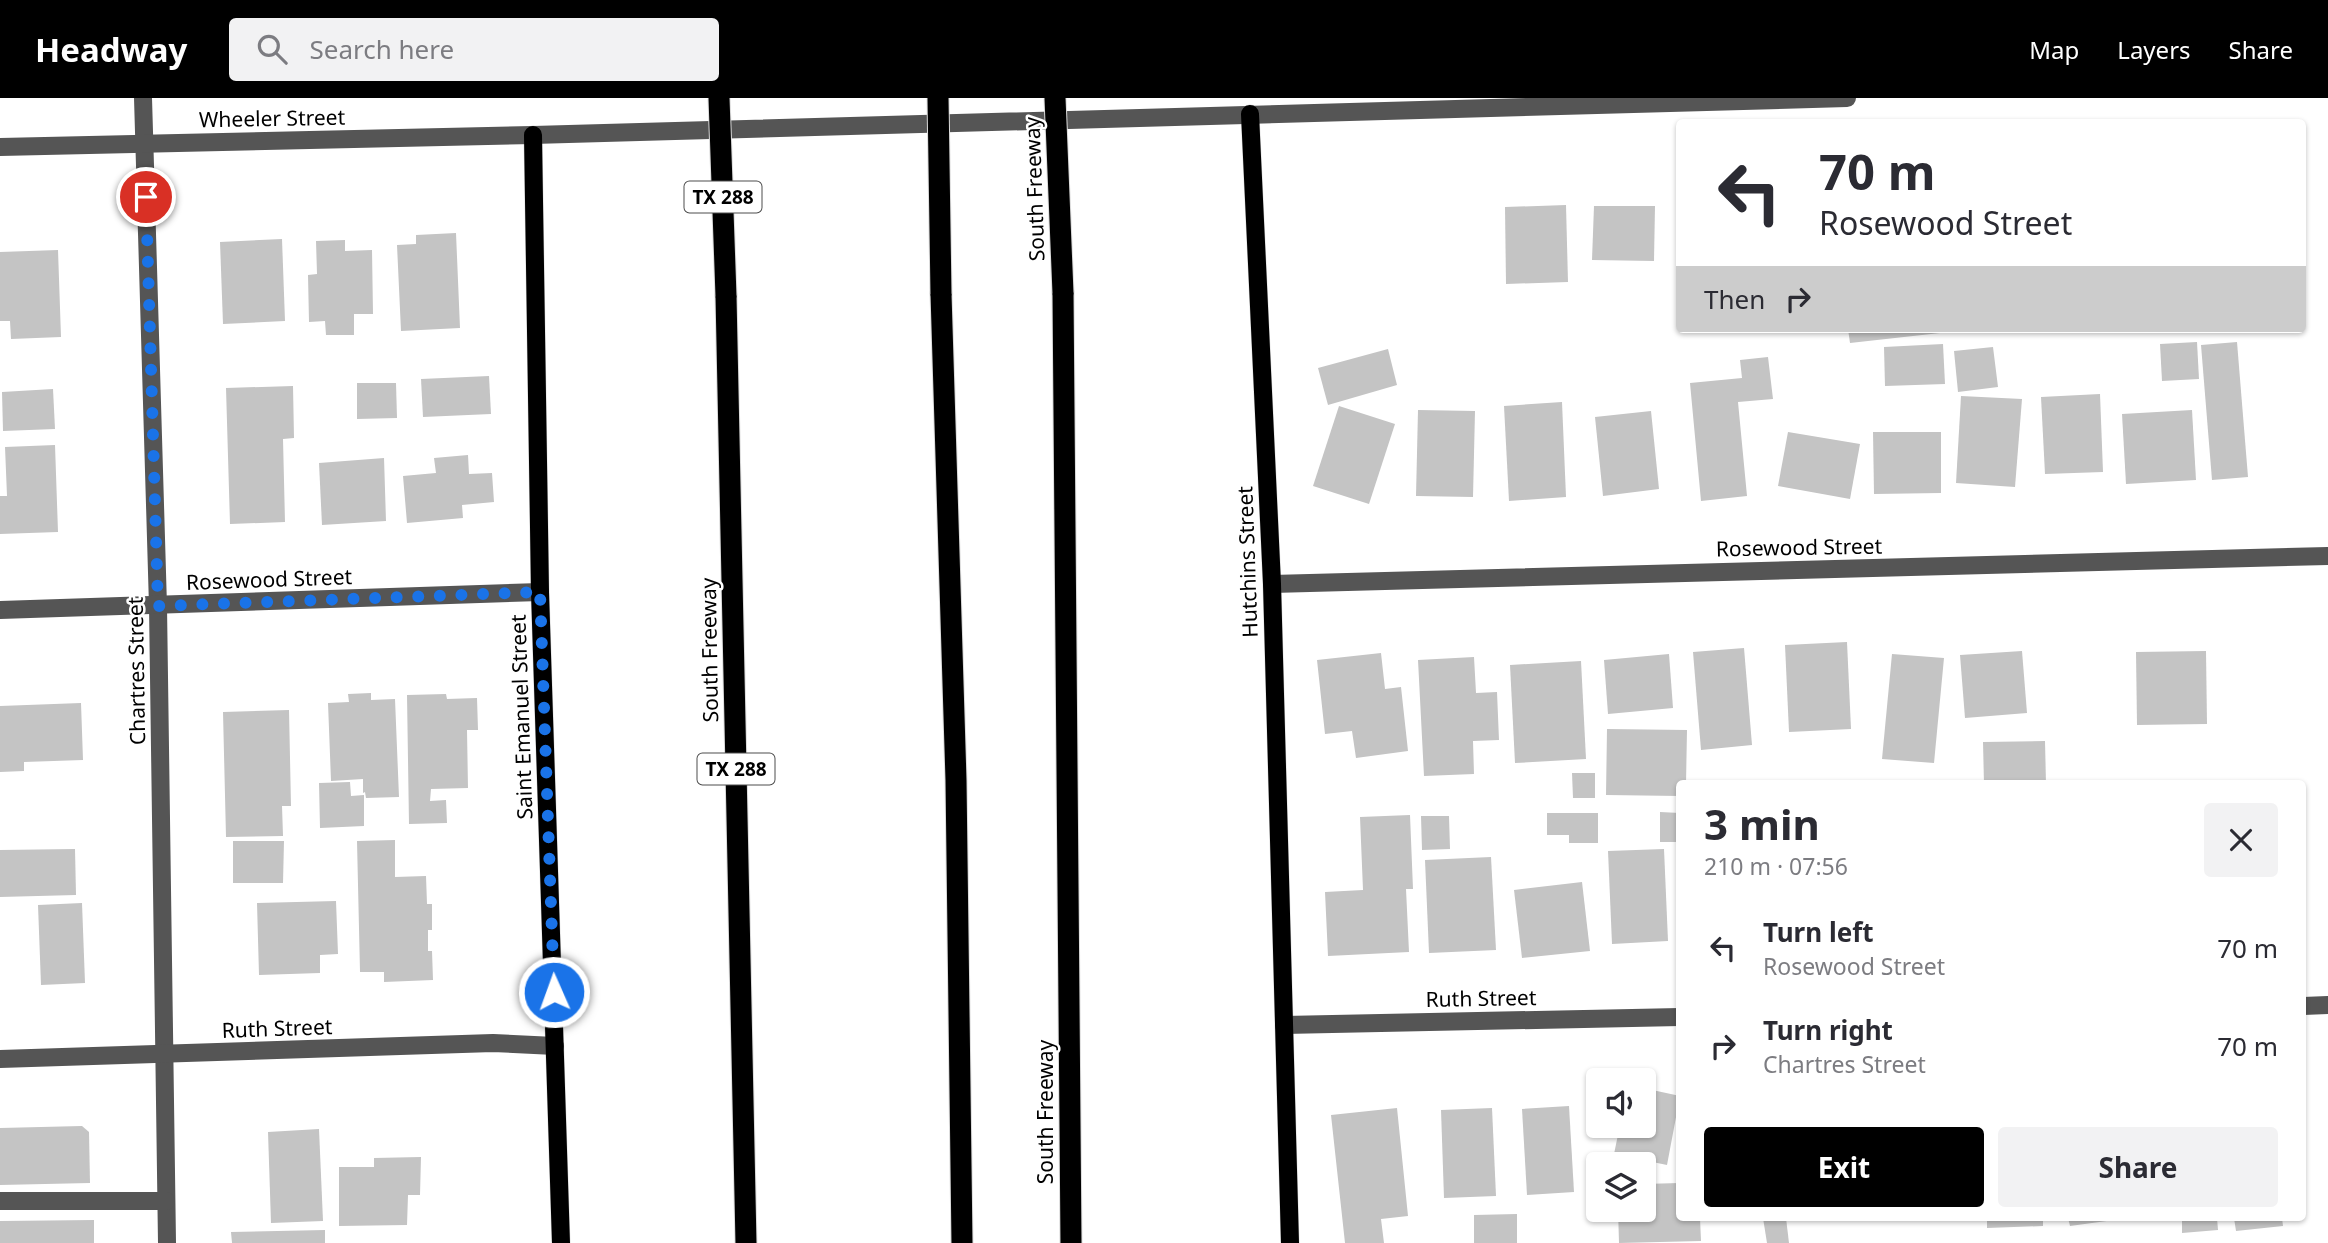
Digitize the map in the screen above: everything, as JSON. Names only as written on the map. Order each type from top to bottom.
[{"type":"highway","name":"South Freeway","points":[[719,98],[726,296],[746,1243]]},
{"type":"highway","points":[[938,98],[941,294],[956,779],[962,1242]]},
{"type":"highway","name":"South Freeway","points":[[1055,98],[1063,293],[1071,1243]]},
{"type":"main road","name":"Hutchins Street","points":[[1249,106],[1272,584],[1290,1243]]},
{"type":"main road","name":"Saint Emanuel Street","points":[[533,135],[540,592],[561,1243]]},
{"type":"street","name":"Chartres Street","points":[[143,98],[158,606],[167,1243]]},
{"type":"street","name":"Wheeler Street","points":[[0,147],[533,135],[1249,106],[1847,98]]},
{"type":"street","name":"Rosewood Street","points":[[1272,584],[2328,556]]},
{"type":"street","name":"Rosewood Street","points":[[0,610],[540,592]]},
{"type":"street","points":[[2306,1006],[2328,1005]]},
{"type":"street","name":"Ruth Street","points":[[1284,1025],[1676,1017]]},
{"type":"street","name":"Ruth Street","points":[[0,1059],[493,1043],[555,1046]]},
{"type":"street","points":[[0,1201],[166,1201]]},
{"type":"building","points":[[1566,205],[1568,282],[1506,284],[1505,207]]},
{"type":"building","points":[[1594,206],[1655,206],[1654,261],[1592,260]]},
{"type":"building","points":[[456,233],[460,328],[401,331],[397,245],[416,244],[416,235]]},
{"type":"building","points":[[282,239],[285,321],[223,324],[220,242]]},
{"type":"building","points":[[345,240],[345,251],[372,250],[373,314],[354,314],[354,335],[326,335],[325,321],[309,322],[308,275],[317,274],[316,241]]},
{"type":"building","points":[[58,250],[61,337],[11,339],[10,321],[0,321],[0,252]]},
{"type":"building","points":[[1849,333],[1940,333],[1850,343]]},
{"type":"building","points":[[2197,342],[2199,379],[2162,381],[2160,344]]},
{"type":"building","points":[[2237,342],[2248,477],[2212,480],[2201,345]]},
{"type":"building","points":[[1943,344],[1945,384],[1885,386],[1884,347]]},
{"type":"building","points":[[1993,347],[1998,387],[1958,392],[1954,351]]},
{"type":"building","points":[[1388,349],[1397,385],[1328,405],[1318,368]]},
{"type":"building","points":[[1768,357],[1773,399],[1738,402],[1747,496],[1701,501],[1690,383],[1742,378],[1740,360]]},
{"type":"building","points":[[489,376],[491,414],[423,417],[421,379]]},
{"type":"building","points":[[357,383],[396,383],[397,418],[357,419]]},
{"type":"building","points":[[293,386],[294,438],[283,439],[285,522],[230,524],[226,388]]},
{"type":"building","points":[[53,389],[55,429],[3,431],[2,392]]},
{"type":"building","points":[[2100,394],[2103,472],[2045,474],[2041,397]]},
{"type":"building","points":[[1961,396],[2022,399],[2015,487],[1956,483]]},
{"type":"building","points":[[1562,402],[1566,497],[1509,501],[1504,406]]},
{"type":"building","points":[[1339,406],[1395,424],[1369,504],[1313,486]]},
{"type":"building","points":[[1418,410],[1475,411],[1473,497],[1416,496]]},
{"type":"building","points":[[2192,410],[2196,480],[2126,484],[2122,414]]},
{"type":"building","points":[[1651,411],[1659,489],[1603,496],[1595,417]]},
{"type":"building","points":[[1788,432],[1860,444],[1850,499],[1778,486]]},
{"type":"building","points":[[1873,432],[1941,432],[1941,493],[1874,494]]},
{"type":"building","points":[[55,445],[58,532],[0,534],[0,496],[7,496],[5,447]]},
{"type":"building","points":[[468,455],[469,474],[492,473],[494,502],[462,505],[463,518],[407,523],[403,476],[436,473],[434,458]]},
{"type":"building","points":[[384,458],[386,521],[322,525],[319,463]]},
{"type":"building","points":[[1847,642],[1851,729],[1789,732],[1785,645]]},
{"type":"building","points":[[1744,648],[1752,745],[1701,750],[1693,652]]},
{"type":"building","points":[[2022,651],[2027,713],[1965,718],[1960,655]]},
{"type":"building","points":[[2206,651],[2207,724],[2137,725],[2136,652]]},
{"type":"building","points":[[1381,653],[1385,689],[1401,687],[1408,751],[1356,758],[1352,731],[1325,734],[1317,660]]},
{"type":"building","points":[[1669,654],[1673,708],[1608,714],[1604,660]]},
{"type":"building","points":[[1892,654],[1944,658],[1934,763],[1882,759]]},
{"type":"building","points":[[1474,657],[1476,693],[1497,692],[1499,740],[1473,741],[1474,774],[1424,776],[1418,660]]},
{"type":"building","points":[[1581,661],[1586,759],[1515,763],[1510,665]]},
{"type":"building","points":[[371,693],[371,700],[395,699],[399,797],[366,798],[365,792],[363,793],[363,779],[331,781],[328,703],[349,702],[348,694]]},
{"type":"building","points":[[446,694],[447,699],[477,698],[478,730],[467,730],[468,788],[431,789],[430,801],[446,800],[447,823],[409,824],[407,695]]},
{"type":"building","points":[[81,703],[83,760],[24,762],[24,771],[0,772],[0,706]]},
{"type":"building","points":[[289,710],[291,806],[282,806],[283,836],[226,837],[223,712]]},
{"type":"building","points":[[1607,729],[1687,730],[1686,780],[1676,780],[1676,796],[1606,795]]},
{"type":"building","points":[[2045,741],[2046,780],[1984,780],[1983,742]]},
{"type":"building","points":[[1572,773],[1595,773],[1595,798],[1573,798]]},
{"type":"building","points":[[350,782],[351,796],[364,795],[364,826],[320,828],[319,783]]},
{"type":"building","points":[[1660,812],[1676,813],[1676,842],[1660,842]]},
{"type":"building","points":[[1547,813],[1598,813],[1598,843],[1569,843],[1569,835],[1547,835]]},
{"type":"building","points":[[1410,815],[1413,889],[1406,889],[1409,952],[1328,956],[1325,892],[1363,890],[1360,817]]},
{"type":"building","points":[[1421,816],[1449,816],[1450,849],[1422,850]]},
{"type":"building","points":[[395,840],[395,877],[426,876],[427,904],[432,904],[432,930],[428,930],[428,951],[432,951],[433,980],[384,982],[384,972],[360,972],[357,841]]},
{"type":"building","points":[[233,841],[284,841],[283,883],[233,883]]},
{"type":"building","points":[[75,849],[76,895],[0,897],[0,850]]},
{"type":"building","points":[[1664,849],[1668,941],[1612,944],[1608,851]]},
{"type":"building","points":[[1491,857],[1496,950],[1429,953],[1425,860]]},
{"type":"building","points":[[1582,882],[1590,951],[1522,958],[1514,890]]},
{"type":"building","points":[[336,901],[338,954],[320,955],[320,973],[259,975],[257,903]]},
{"type":"building","points":[[82,903],[85,983],[41,985],[38,905]]},
{"type":"building","points":[[1656,1091],[1676,1095],[1676,1117],[1667,1165],[1656,1163],[1656,1152],[1614,1152],[1617,1138],[1656,1138]]},
{"type":"building","points":[[1569,1106],[1574,1192],[1527,1195],[1522,1109]]},
{"type":"building","points":[[1397,1108],[1408,1216],[1381,1219],[1384,1243],[1345,1243],[1331,1115]]},
{"type":"building","points":[[1492,1108],[1496,1196],[1444,1198],[1441,1110]]},
{"type":"building","points":[[82,1126],[89,1132],[90,1183],[0,1185],[0,1128]]},
{"type":"building","points":[[319,1129],[323,1221],[271,1223],[268,1132]]},
{"type":"building","points":[[421,1157],[420,1195],[408,1195],[407,1225],[339,1226],[339,1167],[374,1167],[374,1158]]},
{"type":"building","points":[[1676,1183],[1676,1221],[1700,1221],[1701,1241],[1619,1243],[1618,1222],[1656,1222],[1656,1184]]},
{"type":"building","points":[[1517,1214],[1517,1243],[1474,1243],[1474,1215]]},
{"type":"building","points":[[94,1220],[94,1243],[0,1243],[0,1221]]},
{"type":"building","points":[[1763,1221],[1786,1221],[1789,1243],[1767,1243]]},
{"type":"building","points":[[1987,1221],[2043,1221],[2043,1226],[1987,1228]]},
{"type":"building","points":[[2069,1221],[2107,1221],[2070,1226]]},
{"type":"building","points":[[2182,1221],[2217,1221],[2218,1230],[2182,1233]]},
{"type":"building","points":[[2234,1221],[2282,1221],[2283,1226],[2236,1231]]},
{"type":"building","points":[[325,1230],[325,1243],[232,1243],[231,1232]]},
{"type":"route","points":[[146,197],[158,606],[540,592],[554,992]]}]
